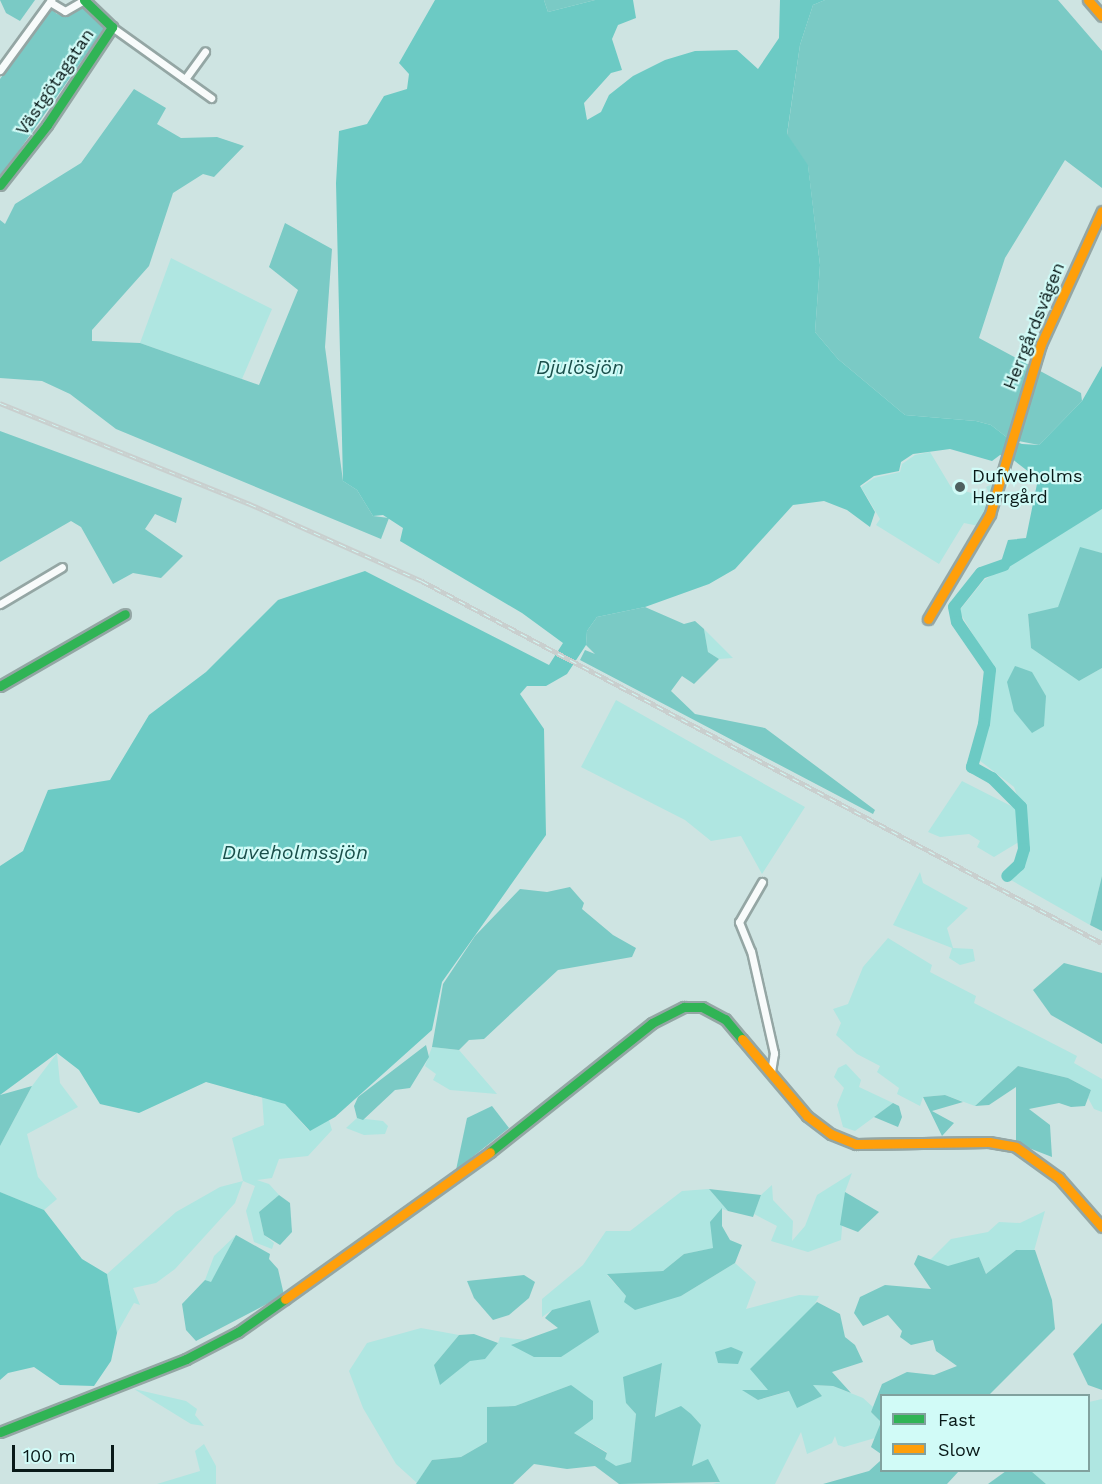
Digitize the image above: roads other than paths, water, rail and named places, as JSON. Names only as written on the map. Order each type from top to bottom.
[{"type":"street","name":"Västgötagatan","points":[[0,70],[51,1],[65,11],[84,0],[112,27],[41,134],[0,185]]},
{"type":"street","points":[[1088,0],[1102,16]]},
{"type":"street","points":[[112,27],[211,98]]},
{"type":"street","points":[[185,79],[205,51]]},
{"type":"street","name":"Herrgårdsvägen","points":[[928,619],[990,514],[1041,345],[1102,210]]},
{"type":"street","points":[[0,604],[62,567]]},
{"type":"street","points":[[0,686],[125,614]]},
{"type":"street","points":[[762,882],[739,922],[751,951],[774,1053],[771,1072]]},
{"type":"street","points":[[0,1432],[186,1359],[238,1332],[442,1190],[674,1009],[702,1007],[725,1019],[807,1116],[844,1141],[882,1145],[989,1142],[1023,1150],[1059,1178],[1102,1227]]},
{"type":"water","points":[[435,0],[544,0],[548,12],[595,0],[633,0],[636,18],[618,25],[612,39],[622,70],[611,73],[584,103],[587,120],[601,112],[609,95],[633,76],[665,60],[695,51],[737,50],[758,69],[779,38],[780,0],[825,0],[813,5],[800,45],[787,134],[808,165],[820,265],[815,332],[838,359],[905,415],[976,421],[991,425],[1009,439],[1022,444],[1039,445],[1082,401],[1102,366],[1102,509],[1009,567],[1001,562],[1008,540],[1026,538],[1038,479],[1011,458],[1000,455],[992,461],[950,449],[913,454],[901,462],[899,471],[874,476],[860,486],[875,512],[870,527],[847,510],[824,501],[793,505],[735,569],[709,584],[645,607],[597,617],[587,631],[586,645],[567,674],[546,686],[527,686],[520,694],[544,729],[546,835],[442,982],[432,1030],[335,1117],[310,1131],[285,1104],[206,1082],[139,1113],[100,1104],[79,1070],[57,1053],[0,1095],[0,866],[23,851],[48,790],[110,780],[149,715],[206,672],[278,600],[365,571],[549,665],[563,643],[522,613],[400,541],[403,528],[383,515],[373,516],[357,490],[343,481],[336,183],[339,131],[367,124],[384,96],[407,89],[409,74],[399,63]]},
{"type":"water","points":[[0,1192],[44,1210],[82,1259],[107,1274],[117,1333],[111,1361],[94,1386],[60,1385],[34,1367],[8,1373],[0,1380]]},
{"type":"waterway","points":[[1004,565],[981,573],[954,607],[957,622],[990,670],[984,724],[972,767],[992,778],[1021,807],[1024,849],[1019,865],[1007,876]]},
{"type":"railway","points":[[0,403],[250,504],[422,581],[1102,943]]},
{"type":"place","name":"Dufweholms Herrgård","points":[[960,487]]},
{"type":"water label","name":"Djulösjön","points":[[580,367]]},
{"type":"water label","name":"Duveholmssjön","points":[[295,852]]}]
